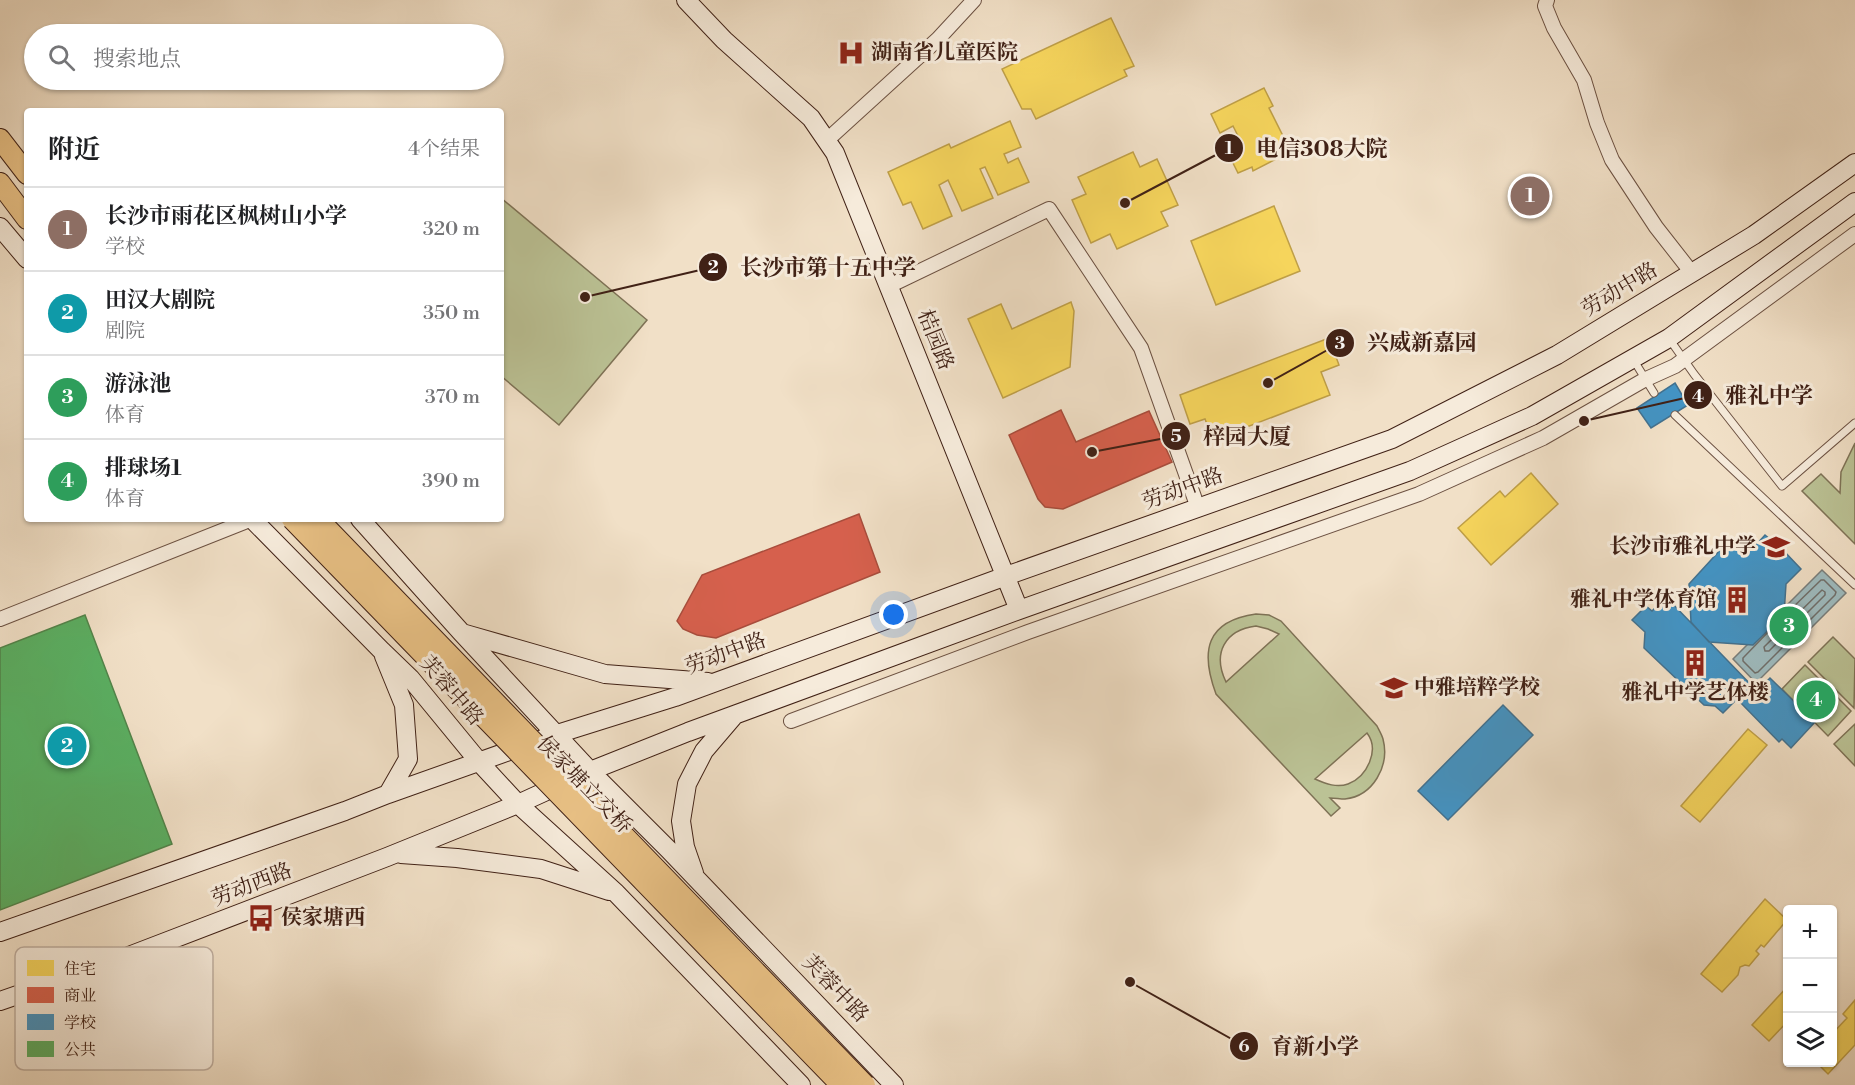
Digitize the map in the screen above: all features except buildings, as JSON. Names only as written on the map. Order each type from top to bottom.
[{"type":"main road","name":"桔园路","points":[[686,0],[724,40],[812,118],[835,153],[1019,610]]},
{"type":"main road","points":[[0,139],[24,170]]},
{"type":"main road","name":"劳动中路","points":[[480,763],[557,734],[715,682],[1392,439],[1557,355],[1754,235],[1855,163]]},
{"type":"main road","points":[[0,183],[24,215]]},
{"type":"main road","points":[[518,804],[590,771],[735,715],[1019,610],[1410,471],[1532,416],[1669,338],[1855,202]]},
{"type":"main road","points":[[0,227],[24,255]]},
{"type":"main road","name":"芙蓉中路","points":[[255,522],[411,679],[480,763],[518,804],[616,893],[801,1085]]},
{"type":"main road","name":"侯家塘立交桥","points":[[295,522],[841,1085]]},
{"type":"main road","name":"侯家塘立交桥","points":[[321,522],[865,1085]]},
{"type":"main road","points":[[363,522],[460,632],[557,734]]},
{"type":"main road","points":[[460,632],[605,674],[715,682]]},
{"type":"main road","points":[[382,651],[404,705],[408,759],[388,794]]},
{"type":"main road","points":[[696,878],[685,847],[681,821],[687,784],[704,751],[735,715]]},
{"type":"main road","name":"芙蓉中路","points":[[557,734],[590,771],[894,1085]]},
{"type":"main road","name":"劳动西路","points":[[0,932],[480,763]]},
{"type":"main road","name":"劳动西路","points":[[152,947],[518,804]]},
{"type":"main road","points":[[396,853],[541,869],[616,893]]},
{"type":"main road","name":"劳动西路","points":[[0,1001],[15,996]]},
{"type":"street","points":[[826,141],[938,39],[974,0]]},
{"type":"street","points":[[1547,0],[1545,6],[1551,21],[1584,80],[1597,123],[1612,160],[1656,227],[1692,273]]},
{"type":"street","points":[[889,286],[1049,209],[1141,348],[1198,508]]},
{"type":"street","points":[[790,722],[1028,633],[1419,494],[1543,438],[1683,360],[1855,234]]},
{"type":"street","points":[[0,620],[245,522]]},
{"type":"lane","points":[[1669,338],[1683,360],[1782,486],[1855,423]]},
{"type":"lane","points":[[1633,359],[1654,393]]},
{"type":"lane","points":[[1675,415],[1855,585]]},
{"type":"green space","points":[[504,201],[647,320],[559,425],[504,379]]},
{"type":"green space","points":[[1855,443],[1855,544],[1802,491],[1821,474],[1840,493],[1841,472]]},
{"type":"green space","points":[[1256,614],[1269,615],[1281,621],[1377,726],[1381,734],[1385,749],[1377,778],[1371,786],[1355,797],[1330,798],[1340,808],[1331,816],[1216,694],[1208,664],[1211,641],[1226,623]],"holes":[[[1256,626],[1279,634],[1226,682],[1220,662],[1224,645],[1236,632]],[[1367,733],[1371,740],[1372,755],[1361,775],[1348,784],[1340,786],[1315,779]]]},
{"type":"green space","points":[[1833,637],[1855,659],[1854,708],[1808,662]]},
{"type":"green space","points":[[1805,665],[1851,711],[1828,736],[1782,689]]},
{"type":"green space","points":[[1855,724],[1855,766],[1834,744]]},
{"type":"water","points":[[1822,570],[1846,593],[1756,683],[1733,659]]},
{"type":"place","name":"湖南省儿童医院","points":[[851,53]]},
{"type":"place","name":"长沙市雨花区枫树山小学","points":[[1530,196]]},
{"type":"place","name":"电信308大院","points":[[1125,203]]},
{"type":"place","name":"长沙市第十五中学","points":[[585,297]]},
{"type":"place","name":"兴威新嘉园","points":[[1268,383]]},
{"type":"place","name":"雅礼中学","points":[[1584,421]]},
{"type":"place","name":"梓园大厦","points":[[1092,452]]},
{"type":"place","name":"长沙市雅礼中学","points":[[1776,547]]},
{"type":"place","name":"雅礼中学体育馆","points":[[1737,600]]},
{"type":"place","name":"游泳池","points":[[1789,626]]},
{"type":"place","name":"雅礼中学艺体楼","points":[[1695,663]]},
{"type":"place","name":"中雅培粹学校","points":[[1394,688]]},
{"type":"place","name":"排球场1","points":[[1816,700]]},
{"type":"place","name":"田汉大剧院","points":[[67,746]]},
{"type":"place","name":"侯家塘西","points":[[261,918]]},
{"type":"place","name":"育新小学","points":[[1130,982]]}]
